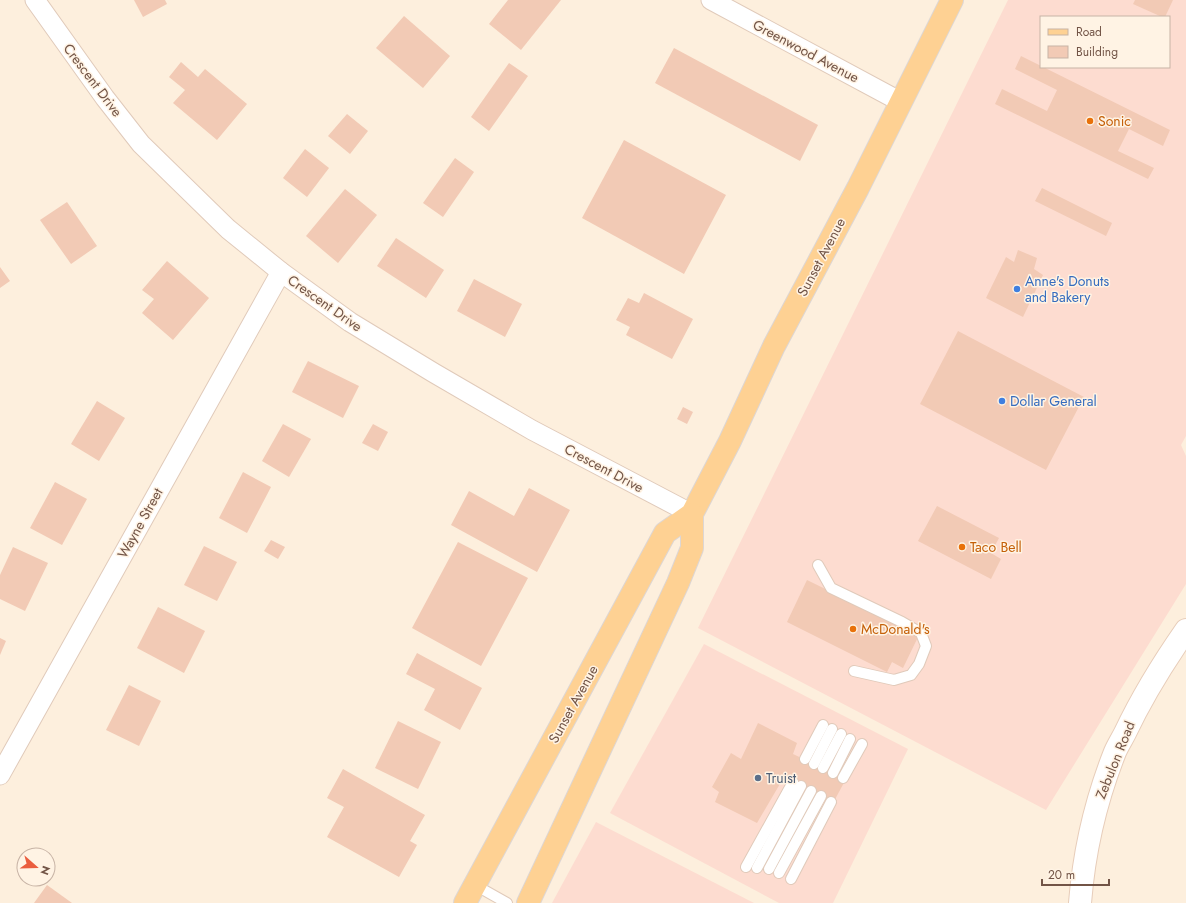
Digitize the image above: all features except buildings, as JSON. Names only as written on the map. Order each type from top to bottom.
[{"type":"main road","name":"Sunset Avenue","points":[[470,894],[665,533],[692,514],[730,441],[774,346],[858,188],[952,0]]},
{"type":"main road","name":"Sunset Avenue","points":[[528,903],[678,583],[692,548],[692,514]]},
{"type":"street","name":"Crescent Drive","points":[[35,0],[104,98],[141,144],[228,229],[281,272],[350,322],[434,373],[532,430],[692,514]]},
{"type":"street","name":"Greenwood Avenue","points":[[711,0],[901,102]]},
{"type":"street","name":"Wayne Street","points":[[0,774],[281,272]]},
{"type":"street","name":"Zebulon Road","points":[[1080,903],[1089,842],[1099,796],[1116,750],[1139,704],[1161,667],[1186,630]]},
{"type":"lane","points":[[818,565],[831,588],[902,622],[921,633],[926,646],[919,664],[911,675],[894,680],[854,671]]},
{"type":"lane","points":[[823,725],[814,764],[836,732]]},
{"type":"lane","points":[[833,773],[850,738]]},
{"type":"lane","points":[[843,778],[862,744]]},
{"type":"lane","points":[[746,867],[802,786]]},
{"type":"lane","points":[[757,868],[802,786]]},
{"type":"lane","points":[[769,868],[802,786]]},
{"type":"lane","points":[[779,873],[821,796]]},
{"type":"lane","points":[[791,879],[831,802]]},
{"type":"lane","points":[[470,894],[507,903]]},
{"type":"shaded area","points":[[1008,0],[1186,0],[1186,436],[1181,445],[1186,456],[1186,584],[1046,810],[698,628]]},
{"type":"shaded area","points":[[704,644],[908,749],[833,903],[779,903],[610,813]]},
{"type":"shaded area","points":[[596,822],[754,903],[552,903]]},
{"type":"place","name":"Sonic","points":[[1090,121]]},
{"type":"place","name":"Anne's Donuts and Bakery","points":[[1017,289]]},
{"type":"place","name":"Dollar General","points":[[1002,401]]},
{"type":"place","name":"Taco Bell","points":[[962,547]]},
{"type":"place","name":"McDonald's","points":[[853,629]]},
{"type":"place","name":"Truist","points":[[758,778]]}]
